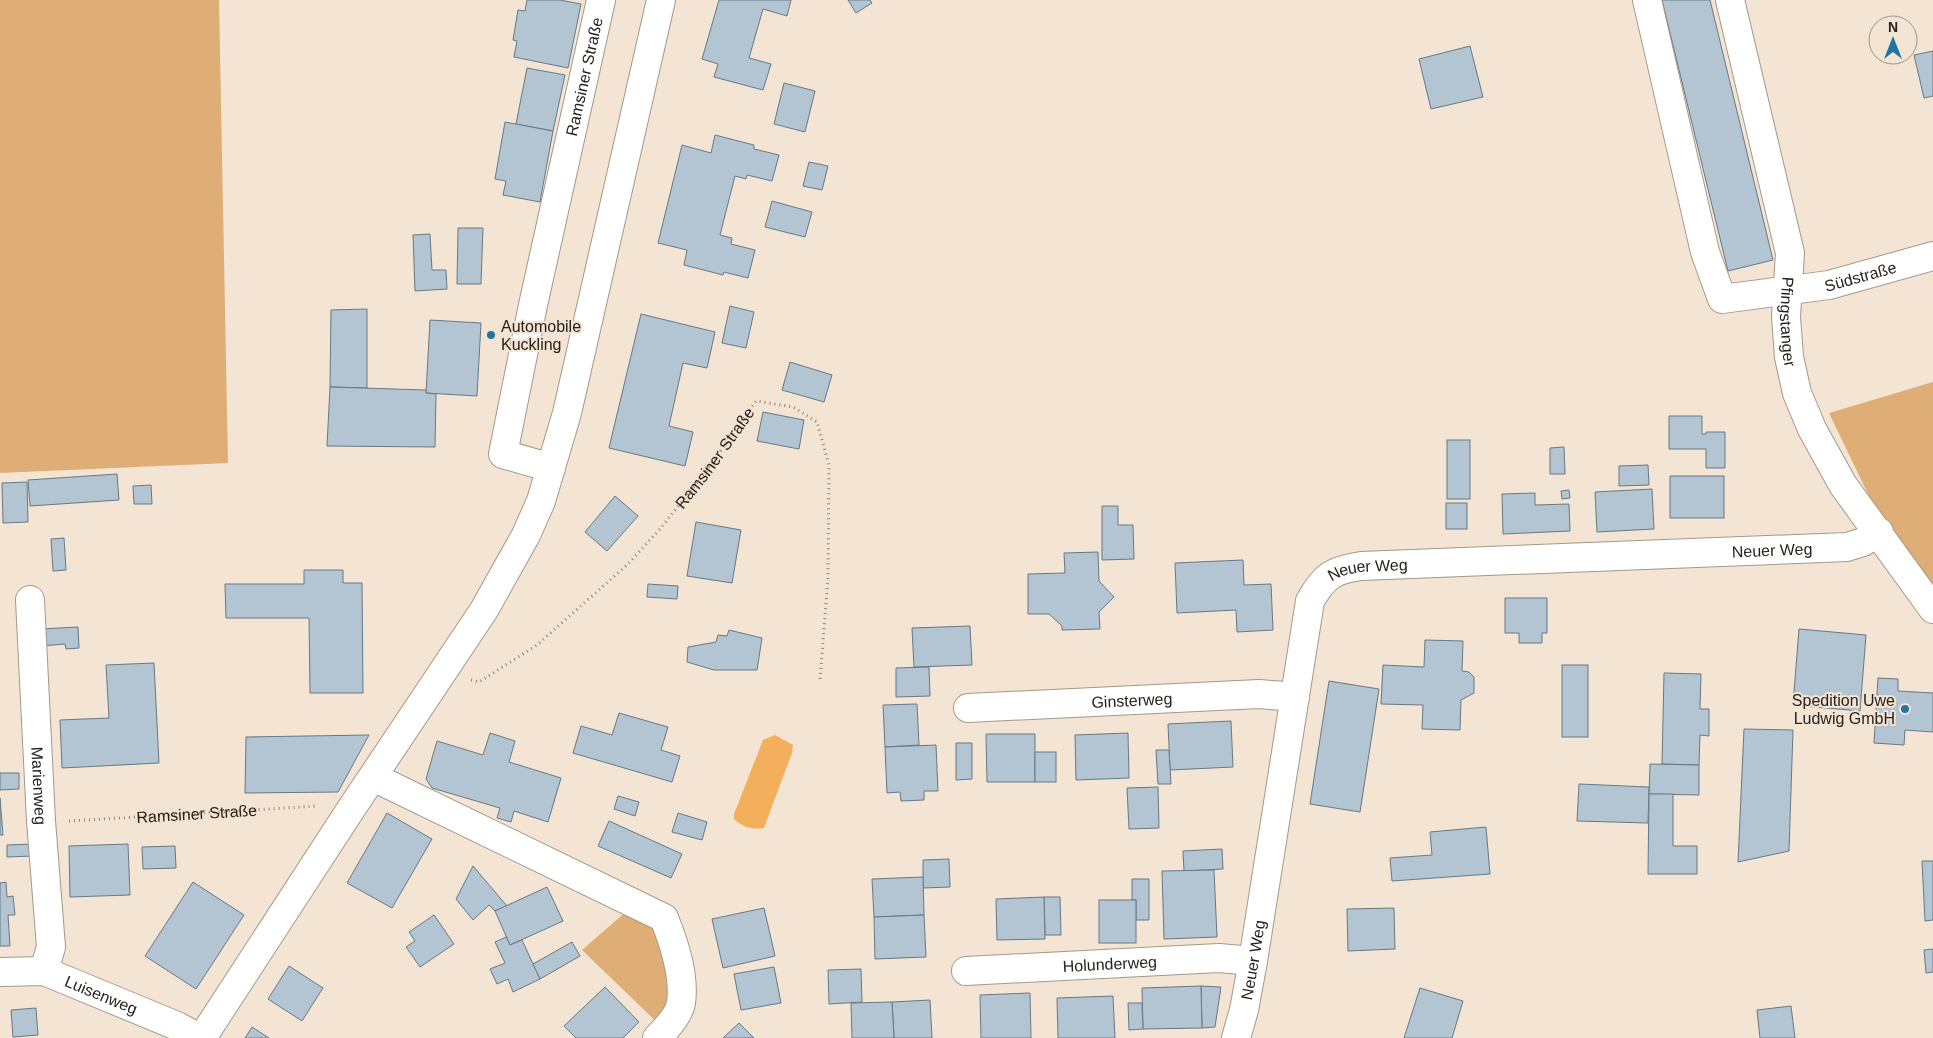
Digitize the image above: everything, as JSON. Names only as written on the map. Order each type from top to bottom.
[{"type":"street","name":"Ramsiner Straße","points":[[551,468],[503,454],[533,304],[601,0]]},
{"type":"street","points":[[200,1038],[351,809],[444,673],[508,569],[541,501],[567,413],[661,0]]},
{"type":"street","name":"Südstraße","points":[[1647,0],[1705,252],[1722,298],[1829,285],[1933,256]]},
{"type":"street","name":"Pfingstanger","points":[[1730,0],[1790,253],[1790,270],[1786,290],[1789,357],[1797,393],[1812,429],[1843,485],[1933,609]]},
{"type":"street","name":"Neuer Weg","points":[[1236,1038],[1244,1010],[1253,961],[1310,601],[1318,586],[1330,574],[1344,568],[1361,566],[1847,547],[1863,542],[1878,532]]},
{"type":"street","name":"Marienweg","points":[[30,600],[41,821],[52,947],[44,971]]},
{"type":"street","name":"Ginsterweg","points":[[968,708],[1259,694],[1295,697]]},
{"type":"street","points":[[373,777],[664,918],[674,943],[681,983],[680,1006],[665,1030],[657,1038]]},
{"type":"street","name":"Holunderweg","points":[[966,971],[1219,958],[1253,961]]},
{"type":"street","name":"Luisenweg","points":[[0,972],[44,971],[177,1026],[200,1038]]},
{"type":"path","name":"Ramsiner Straße","points":[[444,673],[479,682],[537,645],[627,565],[660,529],[707,470],[756,401],[793,407],[817,422],[829,465],[828,578],[820,679]]},
{"type":"path","name":"Ramsiner Straße","points":[[41,821],[324,806],[351,809]]},
{"type":"shaded area","points":[[0,0],[219,0],[228,463],[0,473]]},
{"type":"shaded area","points":[[1933,382],[1933,587],[1869,496],[1829,413]]},
{"type":"shaded area","points":[[775,735],[793,745],[792,753],[764,828],[756,829],[741,824],[734,819],[734,814],[763,740]]},
{"type":"shaded area","points":[[636,903],[674,943],[665,1030],[582,950]]},
{"type":"building","points":[[527,0],[560,0],[581,4],[568,68],[514,57],[517,41],[513,40],[518,10],[525,11]]},
{"type":"building","points":[[719,0],[791,0],[787,16],[763,9],[749,58],[771,64],[763,90],[714,77],[718,64],[702,59]]},
{"type":"building","points":[[848,0],[870,0],[872,3],[856,13]]},
{"type":"building","points":[[1662,0],[1710,0],[1773,260],[1728,271]]},
{"type":"building","points":[[1470,46],[1483,97],[1431,109],[1419,59]]},
{"type":"building","points":[[1933,51],[1933,96],[1924,98],[1916,65],[1918,65],[1918,54]]},
{"type":"building","points":[[527,68],[565,75],[553,131],[516,124]]},
{"type":"building","points":[[784,83],[815,91],[805,132],[774,124]]},
{"type":"building","points":[[505,122],[553,131],[540,202],[503,195],[506,181],[495,179]]},
{"type":"building","points":[[715,135],[754,145],[754,149],[779,155],[772,181],[747,175],[746,179],[735,176],[720,235],[732,238],[731,244],[755,250],[748,278],[724,272],[723,275],[684,265],[687,250],[658,243],[682,145],[711,153]]},
{"type":"building","points":[[809,162],[828,166],[822,190],[803,186]]},
{"type":"building","points":[[772,201],[812,212],[805,237],[765,227]]},
{"type":"building","points":[[458,228],[483,228],[481,284],[457,284]]},
{"type":"building","points":[[430,234],[432,270],[446,270],[447,289],[415,291],[413,235]]},
{"type":"building","points":[[730,306],[754,312],[746,348],[722,343]]},
{"type":"building","points":[[367,309],[367,388],[330,387],[331,310]]},
{"type":"building","points":[[641,314],[715,332],[707,368],[683,363],[669,426],[693,432],[685,466],[609,448]]},
{"type":"building","points":[[430,320],[481,323],[477,396],[426,393]]},
{"type":"building","points":[[790,362],[832,375],[824,402],[782,390]]},
{"type":"building","points":[[330,387],[426,390],[426,393],[436,394],[435,447],[327,446]]},
{"type":"building","points":[[763,412],[804,420],[799,449],[757,441]]},
{"type":"building","points":[[1669,416],[1702,416],[1702,434],[1706,434],[1706,432],[1725,432],[1725,468],[1706,468],[1706,449],[1669,449]]},
{"type":"building","points":[[1447,440],[1470,440],[1470,499],[1447,499]]},
{"type":"building","points":[[1564,447],[1565,474],[1550,474],[1550,448]]},
{"type":"building","points":[[1648,465],[1649,485],[1619,486],[1619,466]]},
{"type":"building","points":[[117,474],[119,500],[30,506],[28,480]]},
{"type":"building","points":[[1670,476],[1724,476],[1724,518],[1670,518]]},
{"type":"building","points":[[27,482],[28,522],[3,523],[2,483]]},
{"type":"building","points":[[151,485],[152,504],[134,504],[133,486]]},
{"type":"building","points":[[1652,489],[1654,529],[1597,532],[1595,492]]},
{"type":"building","points":[[1569,490],[1570,498],[1562,499],[1561,491]]},
{"type":"building","points":[[1535,493],[1535,505],[1569,504],[1570,531],[1503,534],[1502,494]]},
{"type":"building","points":[[615,496],[638,516],[607,551],[585,532]]},
{"type":"building","points":[[1446,503],[1467,503],[1467,529],[1446,529]]},
{"type":"building","points":[[1102,506],[1118,506],[1118,525],[1133,525],[1134,559],[1102,560]]},
{"type":"building","points":[[696,522],[741,530],[732,583],[687,576]]},
{"type":"building","points":[[64,538],[66,570],[53,571],[51,539]]},
{"type":"building","points":[[1098,552],[1099,581],[1114,597],[1099,612],[1100,629],[1062,630],[1062,626],[1049,614],[1028,614],[1028,574],[1065,573],[1064,553]]},
{"type":"building","points":[[1243,560],[1244,585],[1271,584],[1273,630],[1237,632],[1236,610],[1177,613],[1175,563]]},
{"type":"building","points":[[304,570],[343,570],[343,583],[362,583],[363,693],[310,693],[309,618],[226,618],[225,584],[304,584]]},
{"type":"building","points":[[648,584],[678,586],[677,599],[647,597]]},
{"type":"building","points":[[1505,598],[1547,598],[1547,633],[1542,633],[1542,643],[1519,643],[1519,633],[1505,633]]},
{"type":"building","points":[[970,626],[972,665],[914,667],[912,628]]},
{"type":"building","points":[[78,627],[79,648],[66,649],[65,644],[41,646],[40,629]]},
{"type":"building","points":[[1799,629],[1866,635],[1860,711],[1793,705]]},
{"type":"building","points":[[729,630],[762,638],[757,670],[714,670],[687,662],[688,647],[716,642],[718,635],[727,636]]},
{"type":"building","points":[[1425,640],[1463,641],[1462,671],[1469,672],[1474,677],[1474,693],[1461,700],[1460,730],[1422,729],[1423,705],[1381,704],[1383,665],[1424,667]]},
{"type":"building","points":[[154,663],[159,763],[62,768],[60,720],[109,718],[106,665]]},
{"type":"building","points":[[1562,665],[1588,665],[1588,737],[1562,737]]},
{"type":"building","points":[[929,667],[930,696],[896,697],[896,668]]},
{"type":"building","points":[[1664,673],[1701,674],[1700,709],[1709,709],[1709,736],[1700,735],[1699,765],[1662,764]]},
{"type":"building","name":"Spedition Uwe Ludwig GmbH","points":[[1878,678],[1898,679],[1898,691],[1933,693],[1933,732],[1905,730],[1904,745],[1874,743]]},
{"type":"building","points":[[1329,681],[1379,689],[1360,812],[1310,804]]},
{"type":"building","points":[[917,704],[919,745],[885,747],[883,705]]},
{"type":"building","points":[[619,713],[668,727],[661,750],[680,756],[672,782],[573,753],[581,726],[612,735]]},
{"type":"building","points":[[1231,721],[1233,767],[1170,770],[1168,724]]},
{"type":"building","points":[[1744,729],[1793,730],[1789,851],[1738,862]]},
{"type":"building","points":[[490,733],[515,741],[509,762],[561,778],[548,822],[514,811],[511,822],[497,818],[500,808],[432,788],[426,779],[437,741],[483,755]]},
{"type":"building","points":[[1128,733],[1129,778],[1076,780],[1075,735]]},
{"type":"building","points":[[986,734],[1035,734],[1035,782],[987,782]]},
{"type":"building","points":[[369,735],[338,792],[245,793],[246,737]]},
{"type":"building","points":[[956,743],[972,743],[972,779],[956,780]]},
{"type":"building","points":[[936,745],[938,791],[924,791],[924,800],[901,801],[900,792],[887,793],[885,747]]},
{"type":"building","points":[[1156,750],[1169,750],[1171,784],[1158,784]]},
{"type":"building","points":[[1035,752],[1056,752],[1056,782],[1035,782]]},
{"type":"building","points":[[1650,764],[1699,765],[1699,795],[1649,794]]},
{"type":"building","points":[[0,773],[19,773],[19,789],[0,790]]},
{"type":"building","points":[[1579,784],[1649,787],[1648,823],[1577,821]]},
{"type":"building","points":[[1158,787],[1159,828],[1129,829],[1127,788]]},
{"type":"building","points":[[1649,794],[1673,794],[1673,846],[1697,846],[1697,874],[1648,874]]},
{"type":"building","points":[[618,796],[639,802],[635,816],[614,809]]},
{"type":"building","points":[[0,798],[3,835],[0,835]]},
{"type":"building","points":[[387,813],[432,839],[392,908],[347,883]]},
{"type":"building","points":[[678,813],[707,822],[702,840],[672,832]]},
{"type":"building","points":[[609,821],[682,854],[671,878],[598,846]]},
{"type":"building","points":[[1486,827],[1490,874],[1392,881],[1390,858],[1432,855],[1430,832]]},
{"type":"building","points":[[32,844],[33,856],[7,857],[7,845]]},
{"type":"building","points":[[128,844],[130,895],[70,897],[69,846]]},
{"type":"building","points":[[175,846],[176,868],[143,869],[142,847]]},
{"type":"building","points":[[1222,849],[1223,869],[1184,871],[1183,851]]},
{"type":"building","points":[[949,859],[950,887],[923,888],[923,860]]},
{"type":"building","points":[[1922,861],[1933,861],[1933,920],[1925,921]]},
{"type":"building","points":[[473,866],[507,906],[495,911],[489,905],[473,920],[456,899]]},
{"type":"building","points":[[1214,870],[1217,937],[1164,939],[1162,871]]},
{"type":"building","points":[[923,877],[924,915],[874,917],[872,879]]},
{"type":"building","points":[[1132,879],[1149,879],[1149,920],[1136,920],[1136,900],[1132,900]]},
{"type":"building","points":[[6,882],[7,897],[13,896],[15,915],[8,915],[10,946],[0,946],[0,883]]},
{"type":"building","points":[[193,882],[244,915],[196,989],[145,956]]},
{"type":"building","points":[[547,887],[563,921],[510,945],[495,911]]},
{"type":"building","points":[[1044,897],[1060,897],[1061,935],[1045,935]]},
{"type":"building","points":[[1044,897],[1045,939],[997,940],[996,899]]},
{"type":"building","points":[[1099,900],[1136,900],[1136,943],[1099,943]]},
{"type":"building","points":[[764,908],[775,956],[723,968],[712,919]]},
{"type":"building","points":[[1394,908],[1395,949],[1348,951],[1347,909]]},
{"type":"building","points":[[434,915],[454,944],[420,967],[406,947],[415,941],[409,932]]},
{"type":"building","points":[[924,915],[926,957],[875,959],[874,917]]},
{"type":"building","points":[[506,937],[510,945],[522,940],[540,979],[513,992],[508,979],[497,984],[490,969],[505,963],[495,942]]},
{"type":"building","points":[[572,942],[580,956],[540,979],[533,964]]},
{"type":"building","points":[[1933,949],[1933,972],[1926,973],[1924,950]]},
{"type":"building","points":[[289,966],[323,988],[302,1021],[268,999]]},
{"type":"building","points":[[774,967],[781,1003],[741,1010],[734,974]]},
{"type":"building","points":[[861,969],[862,1002],[829,1004],[828,970]]},
{"type":"building","points":[[1201,986],[1221,987],[1215,1027],[1202,1028]]},
{"type":"building","points":[[1201,986],[1202,1028],[1143,1029],[1142,988]]},
{"type":"building","points":[[605,987],[639,1022],[623,1038],[576,1038],[564,1026]]},
{"type":"building","points":[[1420,988],[1463,1001],[1452,1038],[1404,1038]]},
{"type":"building","points":[[1030,993],[1031,1038],[981,1038],[980,995]]},
{"type":"building","points":[[1113,996],[1115,1038],[1058,1038],[1057,998]]},
{"type":"building","points":[[930,1000],[932,1038],[894,1038],[892,1002]]},
{"type":"building","points":[[892,1002],[894,1038],[852,1038],[851,1003]]},
{"type":"building","points":[[1128,1003],[1142,1003],[1143,1029],[1129,1030]]},
{"type":"building","points":[[1791,1006],[1795,1038],[1760,1038],[1757,1010]]},
{"type":"building","points":[[36,1008],[38,1035],[13,1037],[11,1010]]},
{"type":"building","points":[[739,1023],[754,1038],[723,1038]]},
{"type":"building","points":[[252,1027],[269,1038],[245,1038]]},
{"type":"place","name":"Automobile Kuckling","points":[[491,335]]},
{"type":"place","name":"Spedition Uwe Ludwig GmbH","points":[[1905,709]]}]
